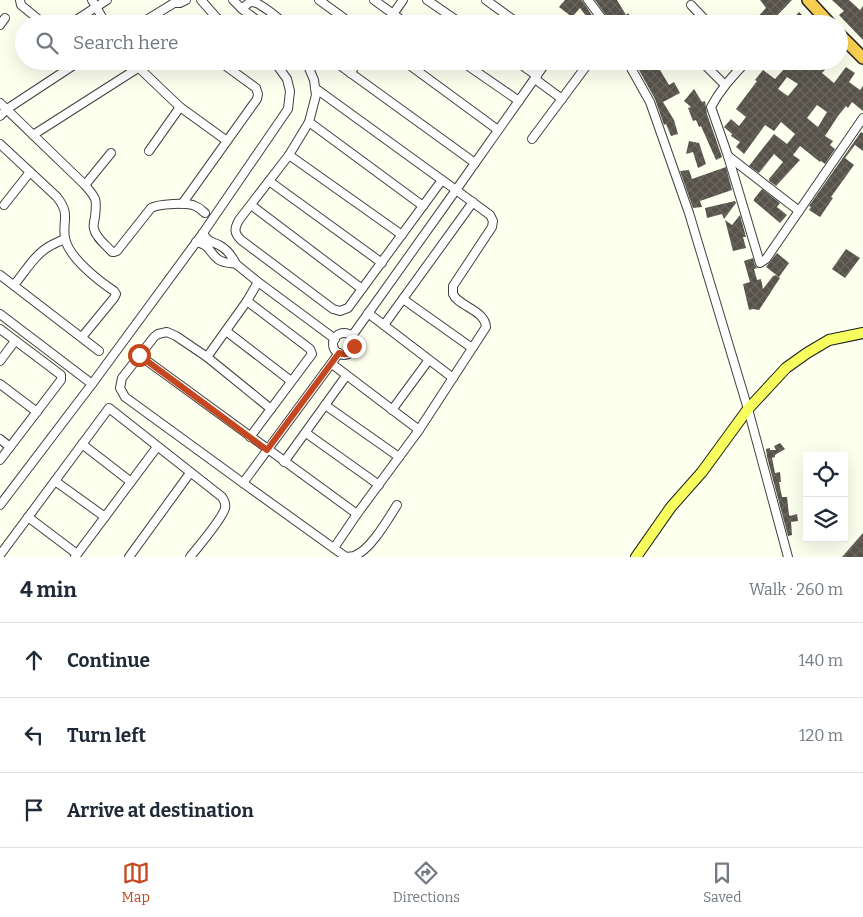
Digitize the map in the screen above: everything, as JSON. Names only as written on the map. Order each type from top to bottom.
[{"type":"highway","points":[[808,0],[822,15]]},
{"type":"highway","points":[[848,43],[862,56]]},
{"type":"main road","points":[[636,557],[671,507],[702,472],[748,409],[786,368],[829,340],[863,333]]},
{"type":"street","points":[[20,0],[21,6],[32,15]]},
{"type":"street","points":[[81,15],[94,4],[107,0]]},
{"type":"street","points":[[154,15],[174,2],[180,3],[186,0]]},
{"type":"street","points":[[201,0],[214,15]]},
{"type":"street","points":[[233,0],[250,15]]},
{"type":"street","points":[[319,0],[340,15]]},
{"type":"street","points":[[374,0],[393,14],[403,0]]},
{"type":"street","points":[[428,0],[449,15]]},
{"type":"street","points":[[486,0],[507,15]]},
{"type":"street","points":[[588,0],[599,15]]},
{"type":"street","points":[[242,9],[247,4],[253,2],[273,15]]},
{"type":"street","points":[[94,4],[101,15]]},
{"type":"street","points":[[691,5],[700,15]]},
{"type":"street","points":[[0,116],[7,109],[66,70]]},
{"type":"street","points":[[33,135],[127,70]]},
{"type":"street","points":[[142,70],[180,107],[227,141]]},
{"type":"street","points":[[182,204],[257,99],[256,88],[231,70]]},
{"type":"street","points":[[0,505],[203,233],[288,109],[290,91],[287,79],[280,70]]},
{"type":"street","points":[[310,70],[314,80],[316,95],[310,122],[289,155],[239,220],[235,232],[241,240],[334,309],[340,311],[348,308],[442,180]]},
{"type":"street","points":[[346,70],[475,163]]},
{"type":"street","points":[[416,70],[498,130]]},
{"type":"street","points":[[474,70],[519,101]]},
{"type":"street","points":[[527,70],[562,99]]},
{"type":"street","points":[[352,336],[541,70]]},
{"type":"street","points":[[532,139],[583,70]]},
{"type":"street","points":[[632,70],[650,102],[686,204],[748,409],[788,557]]},
{"type":"street","points":[[710,70],[725,85]]},
{"type":"street","points":[[739,70],[725,85],[711,107],[728,156],[760,263],[766,259],[863,118]]},
{"type":"street","points":[[314,88],[473,202],[490,215],[493,221],[492,227],[453,286],[453,293],[456,298],[483,318],[486,327],[419,430],[334,548]]},
{"type":"street","points":[[0,103],[85,185],[96,199],[95,233],[112,252],[117,251],[151,208],[155,206],[194,205],[205,214]]},
{"type":"street","points":[[149,151],[180,107]]},
{"type":"street","points":[[310,122],[423,206]]},
{"type":"street","points":[[0,144],[63,204],[66,216],[65,239],[69,247],[94,277],[116,294],[82,337]]},
{"type":"street","points":[[85,185],[111,153]]},
{"type":"street","points":[[289,155],[402,235]]},
{"type":"street","points":[[728,156],[799,211]]},
{"type":"street","points":[[4,205],[30,172]]},
{"type":"street","points":[[269,181],[382,263]]},
{"type":"street","points":[[384,325],[473,202]]},
{"type":"street","points":[[251,205],[362,289]]},
{"type":"street","points":[[203,233],[211,243],[226,249],[236,264],[258,282],[335,338]]},
{"type":"street","points":[[14,285],[38,256],[50,246],[65,239]]},
{"type":"street","points":[[196,242],[204,243],[218,260],[236,264]]},
{"type":"street","points":[[0,275],[99,350]]},
{"type":"street","points":[[207,357],[247,301],[258,282]]},
{"type":"street","points":[[403,299],[472,348]]},
{"type":"street","points":[[247,301],[310,349],[312,354],[250,437]]},
{"type":"street","points":[[368,313],[452,378]]},
{"type":"street","points":[[0,314],[92,384]]},
{"type":"street","points":[[0,329],[61,376],[61,380],[0,460]]},
{"type":"street","points":[[226,331],[292,381]]},
{"type":"street","points":[[271,408],[207,357],[167,332],[154,337],[122,378],[120,388],[125,396],[347,557],[356,555],[366,548],[397,504]]},
{"type":"street","points":[[343,333],[352,336],[354,346],[352,352],[346,354],[336,351],[333,345],[335,338],[343,333]]},
{"type":"street","points":[[0,361],[15,341]]},
{"type":"street","points":[[243,483],[339,353]]},
{"type":"street","points":[[139,355],[357,514]]},
{"type":"street","points":[[392,410],[428,361]]},
{"type":"street","points":[[332,364],[419,430]]},
{"type":"street","points":[[284,462],[346,376]]},
{"type":"street","points":[[0,384],[37,412]]},
{"type":"street","points":[[325,405],[399,457]]},
{"type":"street","points":[[3,555],[28,517],[109,408],[222,497],[225,508],[219,519],[190,557]]},
{"type":"street","points":[[306,433],[379,485]]},
{"type":"street","points":[[0,439],[10,447]]},
{"type":"street","points":[[82,444],[131,482]]},
{"type":"street","points":[[28,517],[76,556],[157,446]]},
{"type":"street","points":[[129,557],[190,473]]},
{"type":"street","points":[[55,481],[104,517]]},
{"type":"building","points":[[565,0],[582,0],[592,15],[585,15],[580,8],[574,15],[569,15],[559,7]]},
{"type":"building","points":[[595,0],[617,0],[626,15],[606,15]]},
{"type":"building","points":[[760,0],[792,0],[778,15],[759,15],[766,8]]},
{"type":"building","points":[[832,0],[849,0],[860,10],[863,6],[863,40],[848,24],[848,15],[839,15],[844,11]]},
{"type":"building","points":[[848,68],[855,73],[849,82],[860,90],[863,86],[863,111],[852,102],[838,116],[825,136],[833,141],[830,145],[835,149],[825,164],[800,146],[793,155],[800,160],[776,186],[769,179],[783,162],[774,154],[759,173],[749,166],[774,134],[787,144],[795,134],[781,122],[774,131],[765,125],[744,154],[736,147],[740,142],[731,136],[732,134],[724,127],[731,119],[739,126],[746,117],[736,109],[763,70],[775,79],[783,70],[825,70],[822,73],[834,83],[844,70],[848,70]],"holes":[[[787,77],[798,84],[788,96],[778,89]],[[817,105],[827,112],[818,127],[807,118]]]},
{"type":"building","points":[[639,70],[660,70],[669,85],[674,82],[680,93],[663,102],[674,120],[678,134],[671,136],[666,124],[664,125],[655,99]]},
{"type":"building","points":[[694,89],[702,102],[705,101],[707,114],[722,157],[716,160],[701,126],[699,127],[696,120],[693,121],[688,108],[691,107],[684,101]]},
{"type":"building","points":[[861,132],[863,133],[863,151],[855,145],[845,158],[854,165],[831,197],[833,198],[820,217],[809,210],[811,207],[809,206]]},
{"type":"building","points":[[689,141],[699,143],[706,164],[698,168],[693,152],[686,154]]},
{"type":"building","points":[[726,167],[732,190],[700,201],[702,207],[693,208],[680,171],[689,170],[692,179]]},
{"type":"building","points":[[762,189],[780,203],[777,207],[787,215],[780,223],[754,201]]},
{"type":"building","points":[[735,201],[736,203],[724,219],[722,214],[707,218],[705,208]]},
{"type":"building","points":[[740,215],[746,237],[743,237],[746,248],[733,251],[725,220],[732,225]]},
{"type":"building","points":[[846,249],[860,258],[845,278],[832,269]]},
{"type":"building","points":[[777,253],[789,263],[779,277],[766,267]]},
{"type":"building","points":[[753,258],[757,268],[754,269],[757,280],[761,279],[763,289],[773,276],[776,275],[780,278],[759,310],[749,310],[743,284],[750,282],[744,261]]},
{"type":"building","points":[[780,443],[785,449],[772,458],[775,473],[780,472],[781,482],[779,482],[782,497],[787,497],[789,515],[797,514],[798,521],[791,522],[792,535],[788,536],[766,449],[776,450],[774,446]]},
{"type":"building","points":[[863,533],[863,557],[842,557]]},
{"type":"route","points":[[139,355],[267,450],[339,353],[346,354],[352,352],[354,346]]}]
